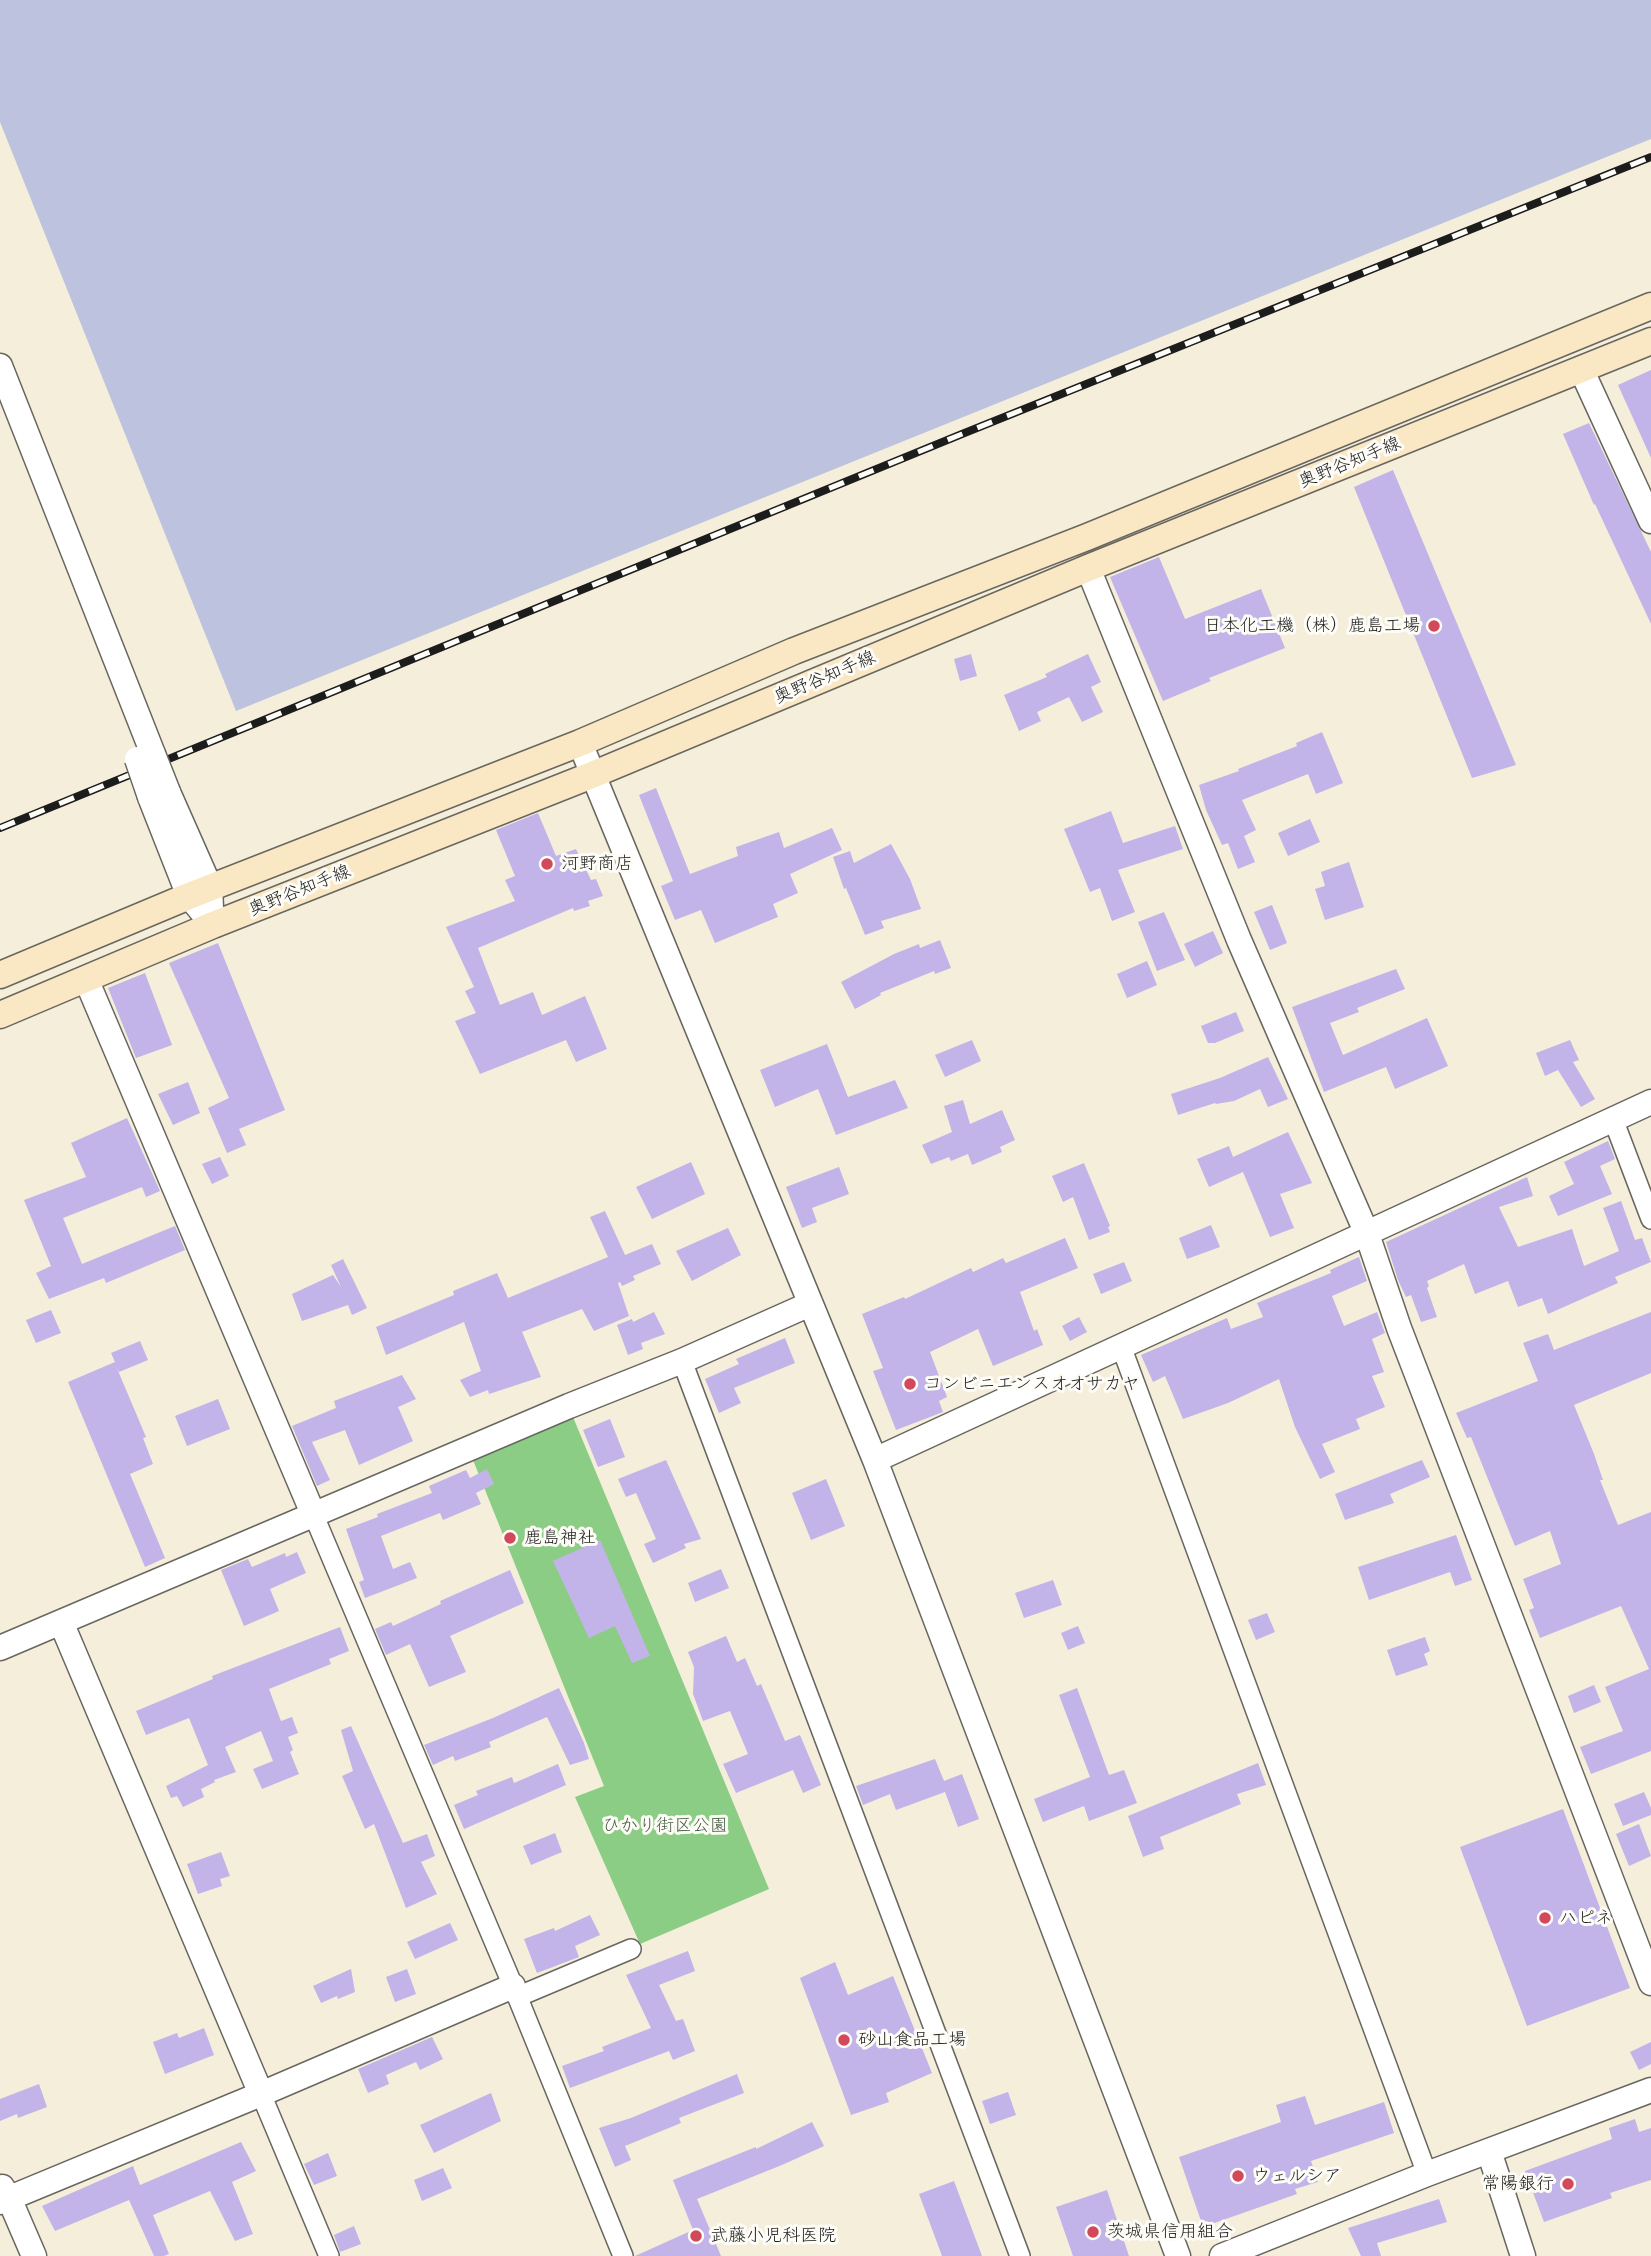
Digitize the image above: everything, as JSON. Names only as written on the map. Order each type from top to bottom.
[{"type":"main road","name":"奥野谷知手線","points":[[0,975],[199,892],[580,743],[794,651],[1087,537],[1651,306]]},
{"type":"main road","name":"奥野谷知手線","points":[[0,1015],[213,925],[592,775],[1088,568],[1651,341]]},
{"type":"street","points":[[0,366],[159,794],[213,925]]},
{"type":"street","points":[[1581,369],[1651,521]]},
{"type":"street","points":[[0,404],[95,643],[145,756]]},
{"type":"street","points":[[1088,568],[1239,940],[1367,1234],[1399,1328],[1651,1983]]},
{"type":"street","points":[[580,743],[875,1460],[1178,2256]]},
{"type":"street","points":[[86,979],[515,1992],[623,2256]]},
{"type":"street","points":[[875,1460],[1651,1102]]},
{"type":"street","points":[[1613,1119],[1651,1219]]},
{"type":"street","points":[[0,1648],[569,1406],[682,1361],[810,1304]]},
{"type":"street","points":[[1121,1346],[1427,2174]]},
{"type":"street","points":[[682,1361],[1020,2256]]},
{"type":"street","points":[[61,1622],[329,2256]]},
{"type":"street","points":[[34,2256],[3,2195],[515,1992],[631,1949]]},
{"type":"street","points":[[1222,2256],[1427,2174],[1651,2090]]},
{"type":"street","points":[[1489,2151],[1523,2256]]},
{"type":"shaded area","points":[[0,0],[1651,0],[1651,139],[236,711],[0,122]]},
{"type":"green space","name":"ひかり街区公園","points":[[573,1417],[769,1889],[640,1944],[575,1797],[604,1786],[473,1460]]},
{"type":"building","points":[[1651,370],[1651,458],[1618,385]]},
{"type":"building","points":[[1589,423],[1651,552],[1651,624],[1563,434]]},
{"type":"building","name":"日本化工機（株）鹿島工場","points":[[1393,470],[1516,765],[1472,778],[1354,487]]},
{"type":"building","points":[[1159,557],[1185,619],[1261,589],[1285,648],[1209,678],[1211,681],[1163,701],[1110,577]]},
{"type":"building","points":[[971,654],[977,676],[960,681],[954,659]]},
{"type":"building","points":[[1088,654],[1101,682],[1091,687],[1103,712],[1082,722],[1069,697],[1037,712],[1041,721],[1019,731],[1004,695],[1047,677],[1045,674]]},
{"type":"building","points":[[1322,732],[1343,783],[1316,794],[1308,774],[1242,800],[1256,830],[1244,836],[1255,862],[1238,869],[1228,843],[1222,845],[1206,810],[1199,785],[1239,771],[1238,769],[1297,746],[1296,743]]},
{"type":"building","points":[[656,788],[690,874],[738,856],[736,847],[779,832],[784,848],[832,828],[842,850],[790,874],[798,893],[773,904],[778,917],[715,943],[701,910],[675,920],[661,886],[673,881],[639,795]]},
{"type":"building","points":[[1111,811],[1123,843],[1175,826],[1183,849],[1118,870],[1135,912],[1112,921],[1100,888],[1090,892],[1064,829]]},
{"type":"building","points":[[538,813],[556,856],[576,849],[591,880],[596,879],[603,896],[588,901],[590,906],[574,911],[573,908],[478,948],[500,1005],[533,992],[542,1015],[585,996],[607,1049],[576,1062],[566,1040],[480,1074],[455,1021],[476,1013],[465,991],[474,987],[446,927],[515,901],[505,880],[515,876],[496,830]]},
{"type":"building","points":[[1310,819],[1320,842],[1288,856],[1278,833]]},
{"type":"building","points":[[891,844],[910,879],[921,909],[881,921],[884,928],[865,935],[833,857],[850,851],[854,863]]},
{"type":"building","points":[[1349,862],[1364,907],[1325,920],[1315,889],[1325,886],[1321,872]]},
{"type":"building","points":[[1272,905],[1287,943],[1270,950],[1254,912]]},
{"type":"building","points":[[1164,912],[1185,960],[1157,971],[1138,922]]},
{"type":"building","points":[[1213,931],[1223,953],[1195,967],[1184,944]]},
{"type":"building","points":[[940,940],[951,968],[935,974],[934,971],[880,993],[881,995],[855,1009],[841,982],[894,954],[919,944],[920,948]]},
{"type":"building","points":[[218,943],[285,1110],[239,1129],[246,1145],[227,1153],[208,1108],[229,1098],[169,963]]},
{"type":"building","points":[[1147,961],[1157,985],[1127,998],[1117,974]]},
{"type":"building","points":[[1396,969],[1405,989],[1357,1008],[1359,1012],[1330,1023],[1343,1055],[1427,1018],[1448,1066],[1395,1089],[1386,1067],[1324,1092],[1292,1007]]},
{"type":"building","points":[[145,973],[172,1045],[136,1058],[108,988]]},
{"type":"building","points":[[1236,1012],[1244,1031],[1215,1043],[1208,1043],[1201,1026]]},
{"type":"building","points":[[972,1040],[981,1061],[945,1077],[935,1055]]},
{"type":"building","points":[[1570,1040],[1579,1060],[1573,1062],[1595,1099],[1581,1107],[1558,1070],[1545,1076],[1536,1053]]},
{"type":"building","points":[[827,1044],[848,1097],[895,1080],[908,1108],[836,1135],[818,1089],[775,1107],[760,1070]]},
{"type":"building","points":[[1268,1057],[1288,1099],[1268,1107],[1260,1089],[1234,1101],[1215,1103],[1178,1115],[1171,1094],[1220,1078]]},
{"type":"building","points":[[188,1082],[200,1113],[173,1125],[158,1094]]},
{"type":"building","points":[[963,1100],[970,1124],[1002,1110],[1015,1140],[1000,1147],[1002,1152],[972,1165],[968,1154],[951,1161],[949,1157],[931,1164],[922,1145],[952,1132],[944,1106]]},
{"type":"building","points":[[127,1118],[160,1191],[146,1197],[142,1187],[63,1218],[82,1264],[175,1226],[185,1250],[106,1283],[104,1278],[49,1299],[36,1273],[51,1266],[24,1200],[86,1177],[71,1143]]},
{"type":"building","points":[[1288,1132],[1312,1183],[1280,1194],[1294,1228],[1270,1237],[1243,1172],[1209,1187],[1197,1159],[1229,1146],[1233,1157]]},
{"type":"building","points":[[1608,1141],[1615,1159],[1600,1166],[1612,1194],[1558,1216],[1549,1196],[1574,1184],[1564,1162]]},
{"type":"building","points":[[220,1157],[229,1176],[212,1184],[202,1164]]},
{"type":"building","points":[[691,1162],[705,1194],[652,1219],[636,1187]]},
{"type":"building","points":[[1084,1163],[1110,1226],[1110,1232],[1089,1240],[1073,1197],[1063,1202],[1052,1176]]},
{"type":"building","points":[[839,1167],[849,1194],[812,1208],[817,1222],[802,1228],[786,1187]]},
{"type":"building","points":[[1527,1177],[1533,1196],[1499,1207],[1518,1247],[1572,1229],[1584,1266],[1619,1251],[1603,1208],[1621,1201],[1635,1240],[1642,1238],[1651,1262],[1615,1277],[1618,1283],[1548,1314],[1542,1298],[1518,1307],[1508,1281],[1475,1294],[1464,1264],[1427,1281],[1437,1317],[1421,1322],[1411,1295],[1406,1297],[1398,1280],[1386,1242]]},
{"type":"building","points":[[605,1211],[625,1255],[652,1244],[661,1264],[633,1276],[635,1280],[622,1286],[618,1283],[629,1316],[594,1331],[582,1309],[522,1332],[541,1377],[489,1394],[488,1390],[470,1397],[460,1380],[481,1371],[464,1322],[386,1355],[376,1327],[454,1295],[453,1291],[497,1273],[508,1298],[608,1257],[590,1217]]},
{"type":"building","points":[[1211,1225],[1220,1247],[1187,1259],[1179,1238]]},
{"type":"building","points":[[728,1228],[741,1255],[692,1281],[676,1251]]},
{"type":"building","points":[[1065,1238],[1078,1268],[1020,1292],[1034,1331],[1037,1329],[1043,1345],[993,1366],[978,1329],[930,1352],[947,1397],[939,1401],[943,1412],[896,1430],[873,1371],[883,1368],[862,1314],[904,1297],[905,1299],[971,1268],[973,1272],[1003,1258],[1006,1263]]},
{"type":"building","points":[[1359,1257],[1367,1281],[1332,1296],[1344,1326],[1377,1312],[1385,1333],[1372,1339],[1384,1372],[1372,1376],[1385,1407],[1356,1419],[1360,1429],[1322,1444],[1335,1472],[1320,1479],[1295,1427],[1279,1379],[1228,1403],[1183,1419],[1165,1376],[1153,1382],[1141,1355],[1227,1318],[1231,1329],[1263,1317],[1257,1303],[1331,1273],[1330,1270]]},
{"type":"building","points":[[343,1259],[367,1308],[352,1315],[348,1305],[302,1321],[292,1294],[333,1275],[341,1287],[331,1265]]},
{"type":"building","points":[[1124,1262],[1132,1281],[1101,1294],[1093,1274]]},
{"type":"building","points":[[51,1310],[61,1333],[36,1343],[26,1320]]},
{"type":"building","points":[[654,1312],[665,1334],[641,1343],[643,1349],[628,1355],[617,1325],[632,1319],[633,1322]]},
{"type":"building","points":[[1651,1312],[1651,1373],[1574,1405],[1618,1525],[1651,1512],[1651,1751],[1591,1774],[1580,1747],[1623,1731],[1605,1687],[1649,1669],[1621,1606],[1540,1638],[1529,1610],[1534,1608],[1523,1579],[1561,1564],[1550,1531],[1515,1546],[1471,1437],[1467,1438],[1456,1413],[1538,1381],[1523,1343],[1548,1334],[1554,1350]]},
{"type":"building","points":[[1079,1317],[1087,1332],[1070,1341],[1062,1326]]},
{"type":"building","points":[[785,1338],[795,1363],[734,1388],[741,1403],[719,1413],[705,1379],[739,1364],[736,1359]]},
{"type":"building","points":[[140,1341],[148,1360],[119,1372],[116,1366],[146,1437],[143,1438],[153,1464],[130,1474],[165,1558],[145,1567],[68,1382],[115,1362],[111,1353]]},
{"type":"building","points":[[402,1375],[416,1399],[398,1407],[413,1441],[359,1465],[345,1430],[312,1442],[330,1480],[317,1486],[292,1426],[336,1408],[334,1401]]},
{"type":"building","points":[[218,1399],[230,1429],[187,1446],[175,1416]]},
{"type":"building","points":[[610,1419],[625,1457],[598,1467],[583,1430]]},
{"type":"building","points":[[666,1460],[701,1539],[684,1544],[686,1548],[653,1563],[644,1544],[656,1539],[636,1493],[626,1497],[618,1479]]},
{"type":"building","points":[[1422,1460],[1430,1477],[1390,1494],[1394,1503],[1345,1520],[1335,1494]]},
{"type":"building","points":[[487,1469],[494,1484],[476,1493],[481,1504],[443,1520],[440,1513],[381,1536],[393,1569],[410,1562],[417,1578],[365,1598],[359,1582],[364,1580],[346,1529],[432,1493],[429,1486],[466,1470],[470,1478]]},
{"type":"building","points":[[826,1479],[845,1526],[811,1540],[792,1493]]},
{"type":"building","points":[[1456,1535],[1472,1580],[1455,1586],[1450,1572],[1369,1600],[1358,1567]]},
{"type":"building","points":[[600,1540],[650,1656],[632,1663],[615,1626],[589,1638],[553,1561]]},
{"type":"building","points":[[297,1552],[306,1573],[270,1589],[279,1611],[244,1626],[221,1570],[248,1559],[252,1567],[285,1553],[286,1557]]},
{"type":"building","points":[[721,1569],[729,1588],[695,1602],[688,1583]]},
{"type":"building","points":[[510,1570],[524,1603],[450,1636],[466,1672],[429,1687],[410,1644],[386,1655],[375,1629],[391,1622],[393,1626],[441,1604],[440,1601]]},
{"type":"building","points":[[1053,1580],[1062,1605],[1024,1618],[1015,1593]]},
{"type":"building","points":[[1267,1613],[1275,1632],[1256,1640],[1248,1620]]},
{"type":"building","points":[[1078,1626],[1085,1643],[1068,1650],[1061,1633]]},
{"type":"building","points":[[340,1627],[349,1651],[329,1659],[331,1664],[269,1689],[281,1721],[292,1717],[298,1733],[288,1737],[293,1750],[290,1752],[299,1774],[262,1789],[253,1769],[273,1761],[261,1731],[225,1747],[236,1772],[214,1780],[215,1782],[201,1789],[204,1797],[183,1807],[177,1796],[171,1798],[166,1786],[208,1765],[189,1718],[146,1735],[136,1711],[213,1679],[212,1676]]},
{"type":"building","points":[[726,1636],[737,1662],[745,1658],[757,1686],[761,1684],[785,1741],[800,1735],[821,1785],[803,1793],[793,1770],[736,1793],[723,1764],[748,1754],[730,1711],[703,1721],[693,1694],[694,1667],[688,1652]]},
{"type":"building","points":[[1425,1637],[1430,1651],[1424,1654],[1428,1665],[1396,1676],[1387,1650]]},
{"type":"building","points":[[1594,1685],[1601,1702],[1574,1713],[1568,1696]]},
{"type":"building","points":[[559,1688],[589,1759],[570,1765],[547,1717],[489,1742],[491,1747],[455,1761],[453,1756],[433,1765],[424,1745]]},
{"type":"building","points":[[1077,1688],[1109,1775],[1124,1770],[1137,1803],[1089,1821],[1084,1806],[1043,1822],[1034,1799],[1090,1777],[1059,1695]]},
{"type":"building","points":[[351,1726],[403,1843],[427,1834],[435,1856],[421,1862],[437,1894],[406,1908],[374,1824],[365,1829],[342,1776],[353,1771],[341,1730]]},
{"type":"building","points":[[935,1759],[944,1781],[962,1774],[979,1819],[958,1827],[945,1792],[896,1810],[890,1794],[863,1805],[856,1786]]},
{"type":"building","points":[[1258,1763],[1266,1785],[1237,1794],[1241,1804],[1160,1837],[1164,1849],[1143,1857],[1128,1816]]},
{"type":"building","points":[[558,1764],[566,1785],[464,1829],[454,1805],[478,1795],[476,1791],[512,1777],[514,1783]]},
{"type":"building","points":[[1644,1792],[1651,1815],[1623,1826],[1614,1804]]},
{"type":"building","name":"ハピネ","points":[[1563,1809],[1630,1988],[1527,2026],[1460,1847]]},
{"type":"building","points":[[1639,1824],[1651,1856],[1629,1866],[1616,1834]]},
{"type":"building","points":[[555,1833],[562,1852],[531,1865],[523,1846]]},
{"type":"building","points":[[221,1852],[230,1876],[220,1879],[222,1886],[198,1894],[187,1864]]},
{"type":"building","points":[[590,1915],[600,1935],[575,1946],[579,1957],[537,1973],[524,1939],[554,1928],[555,1931]]},
{"type":"building","points":[[450,1923],[458,1940],[415,1959],[407,1942]]},
{"type":"building","points":[[688,1951],[695,1971],[659,1985],[676,2021],[683,2019],[695,2051],[673,2060],[669,2051],[570,2088],[562,2066],[604,2051],[602,2047],[651,2028],[626,1975]]},
{"type":"building","points":[[835,1962],[848,1995],[893,1976],[932,2073],[886,2093],[889,2102],[851,2115],[800,1978]]},
{"type":"building","points":[[351,1969],[355,1992],[321,2003],[313,1986]]},
{"type":"building","points":[[407,1969],[416,1994],[395,2002],[386,1977]]},
{"type":"building","points":[[204,2028],[214,2055],[165,2074],[153,2042],[177,2033],[179,2038]]},
{"type":"building","points":[[432,2037],[443,2059],[420,2070],[416,2062],[386,2075],[389,2084],[368,2093],[358,2069]]},
{"type":"building","points":[[1651,2042],[1651,2064],[1639,2070],[1630,2052]]},
{"type":"building","points":[[737,2074],[744,2093],[679,2118],[681,2123],[625,2146],[631,2160],[615,2167],[599,2128],[631,2118]]},
{"type":"building","points":[[39,2084],[47,2107],[18,2118],[17,2114],[0,2121],[0,2099]]},
{"type":"building","points":[[1008,2092],[1016,2115],[990,2124],[982,2101]]},
{"type":"building","points":[[491,2093],[501,2121],[434,2153],[420,2125]]},
{"type":"building","points":[[1305,2096],[1315,2125],[1384,2102],[1394,2133],[1311,2161],[1318,2182],[1295,2189],[1297,2194],[1203,2227],[1179,2157],[1281,2122],[1276,2105]]},
{"type":"building","points":[[1635,2119],[1639,2132],[1651,2128],[1651,2180],[1610,2193],[1612,2198],[1544,2222],[1525,2171],[1612,2139],[1609,2128]]},
{"type":"building","points":[[812,2122],[824,2146],[697,2199],[721,2256],[635,2256],[693,2230],[673,2180],[756,2149]]},
{"type":"building","points":[[241,2142],[256,2171],[232,2182],[253,2234],[235,2241],[210,2191],[153,2215],[169,2254],[164,2256],[154,2256],[129,2200],[55,2231],[42,2206],[133,2166],[140,2185]]},
{"type":"building","points":[[328,2153],[337,2176],[314,2185],[304,2164]]},
{"type":"building","points":[[443,2168],[452,2188],[422,2201],[414,2180]]},
{"type":"building","points":[[954,2181],[982,2256],[942,2256],[919,2194]]},
{"type":"building","name":"茨城県信用組合","points":[[1107,2190],[1129,2256],[1073,2256],[1056,2207]]},
{"type":"building","points":[[1439,2199],[1447,2222],[1377,2243],[1381,2256],[1361,2256],[1348,2228]]},
{"type":"building","points":[[354,2226],[361,2244],[340,2252],[334,2235]]},
{"type":"railway","points":[[0,828],[962,434],[1651,157]]},
{"type":"place","name":"日本化工機（株）鹿島工場","points":[[1434,626]]},
{"type":"place","name":"河野商店","points":[[547,864]]},
{"type":"place","name":"コンビニエンスオオサカヤ","points":[[910,1384]]},
{"type":"place","name":"鹿島神社","points":[[510,1538]]},
{"type":"place","name":"ハピネ","points":[[1545,1918]]},
{"type":"place","name":"砂山食品工場","points":[[844,2040]]},
{"type":"place","name":"ウェルシア","points":[[1238,2176]]},
{"type":"place","name":"常陽銀行","points":[[1568,2184]]},
{"type":"place","name":"茨城県信用組合","points":[[1093,2232]]},
{"type":"place","name":"武藤小児科医院","points":[[696,2236]]}]
